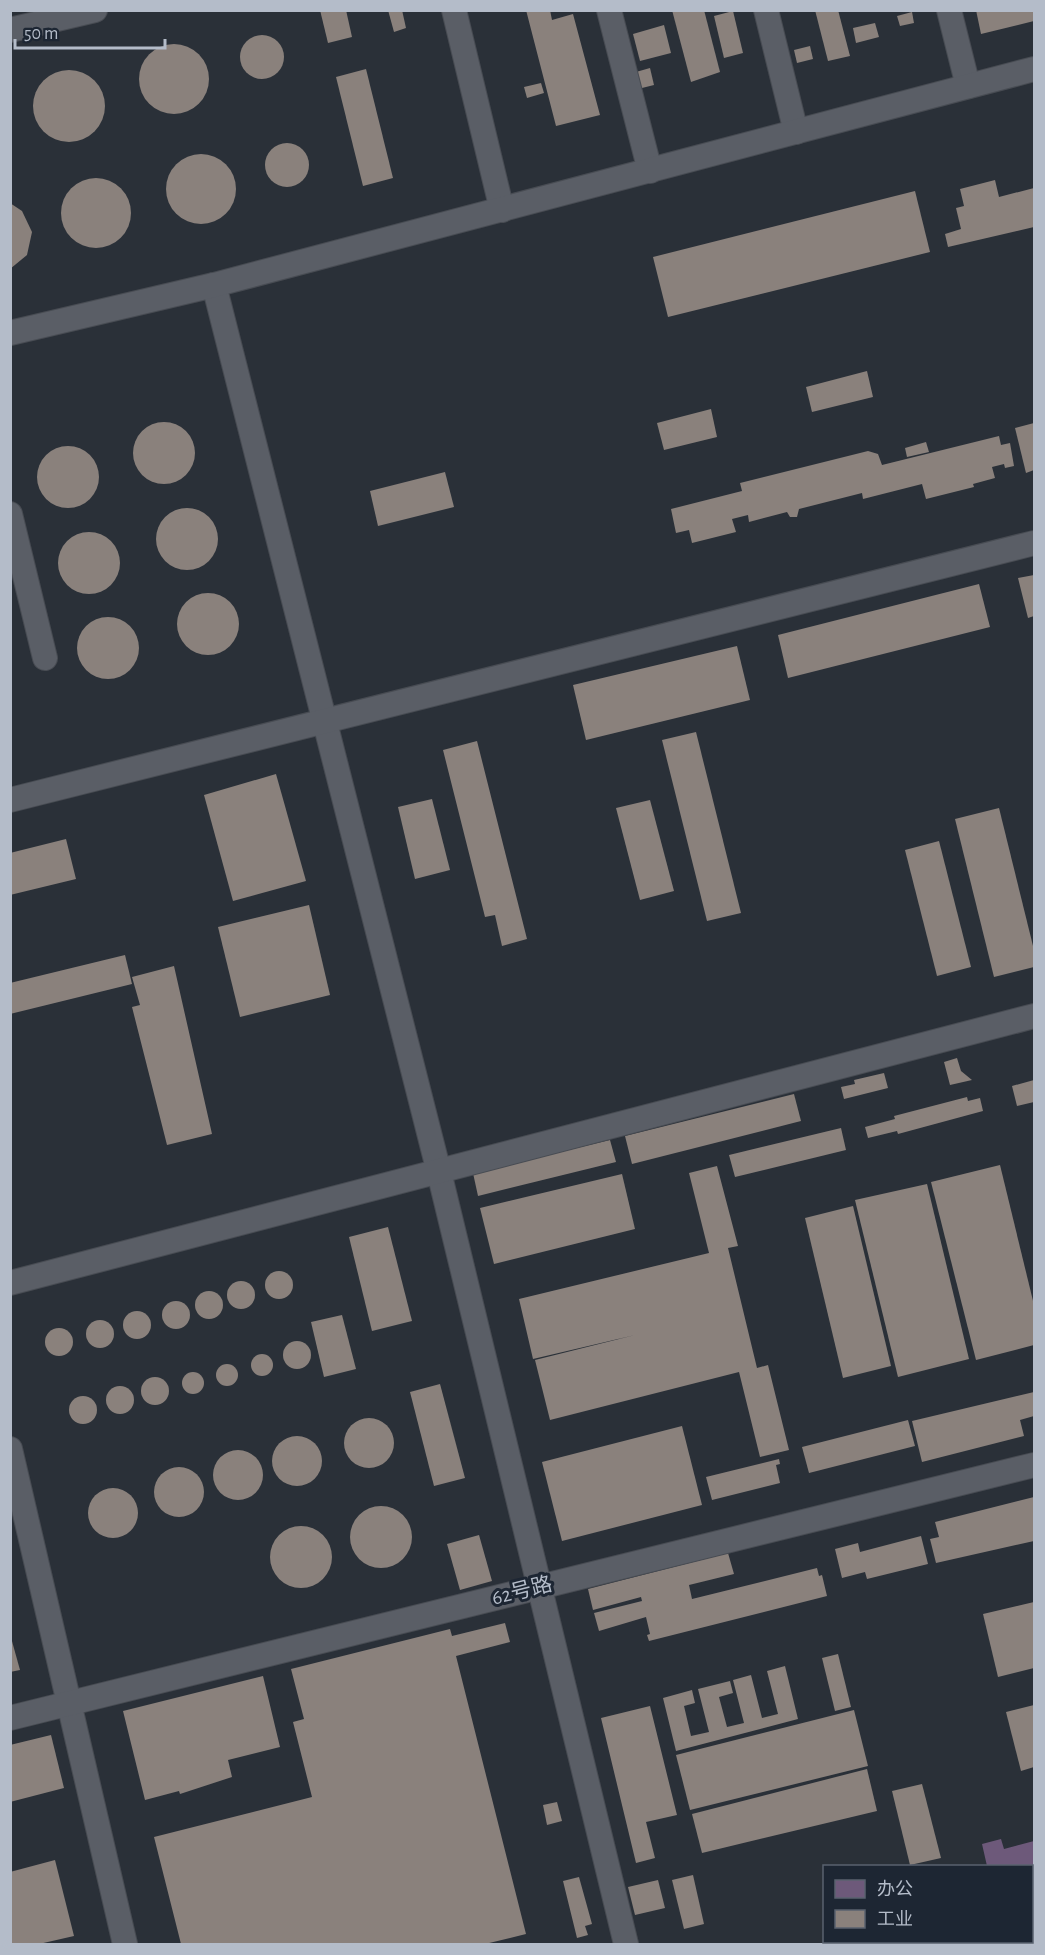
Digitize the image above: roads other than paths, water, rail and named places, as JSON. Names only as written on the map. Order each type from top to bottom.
[{"type":"street","points":[[10,30],[95,10]]},
{"type":"street","points":[[454,10],[502,210]]},
{"type":"street","points":[[609,10],[650,171]]},
{"type":"street","points":[[766,10],[796,132]]},
{"type":"street","points":[[949,10],[968,86]]},
{"type":"street","points":[[10,333],[214,285],[1035,69]]},
{"type":"street","points":[[214,285],[439,1172],[626,1944]]},
{"type":"street","points":[[10,514],[45,658]]},
{"type":"street","points":[[10,800],[325,723],[1035,543]]},
{"type":"street","points":[[10,1283],[1035,1016]]},
{"type":"street","points":[[10,1449],[125,1944]]},
{"type":"street","name":"62号路","points":[[10,1718],[1035,1465]]}]
